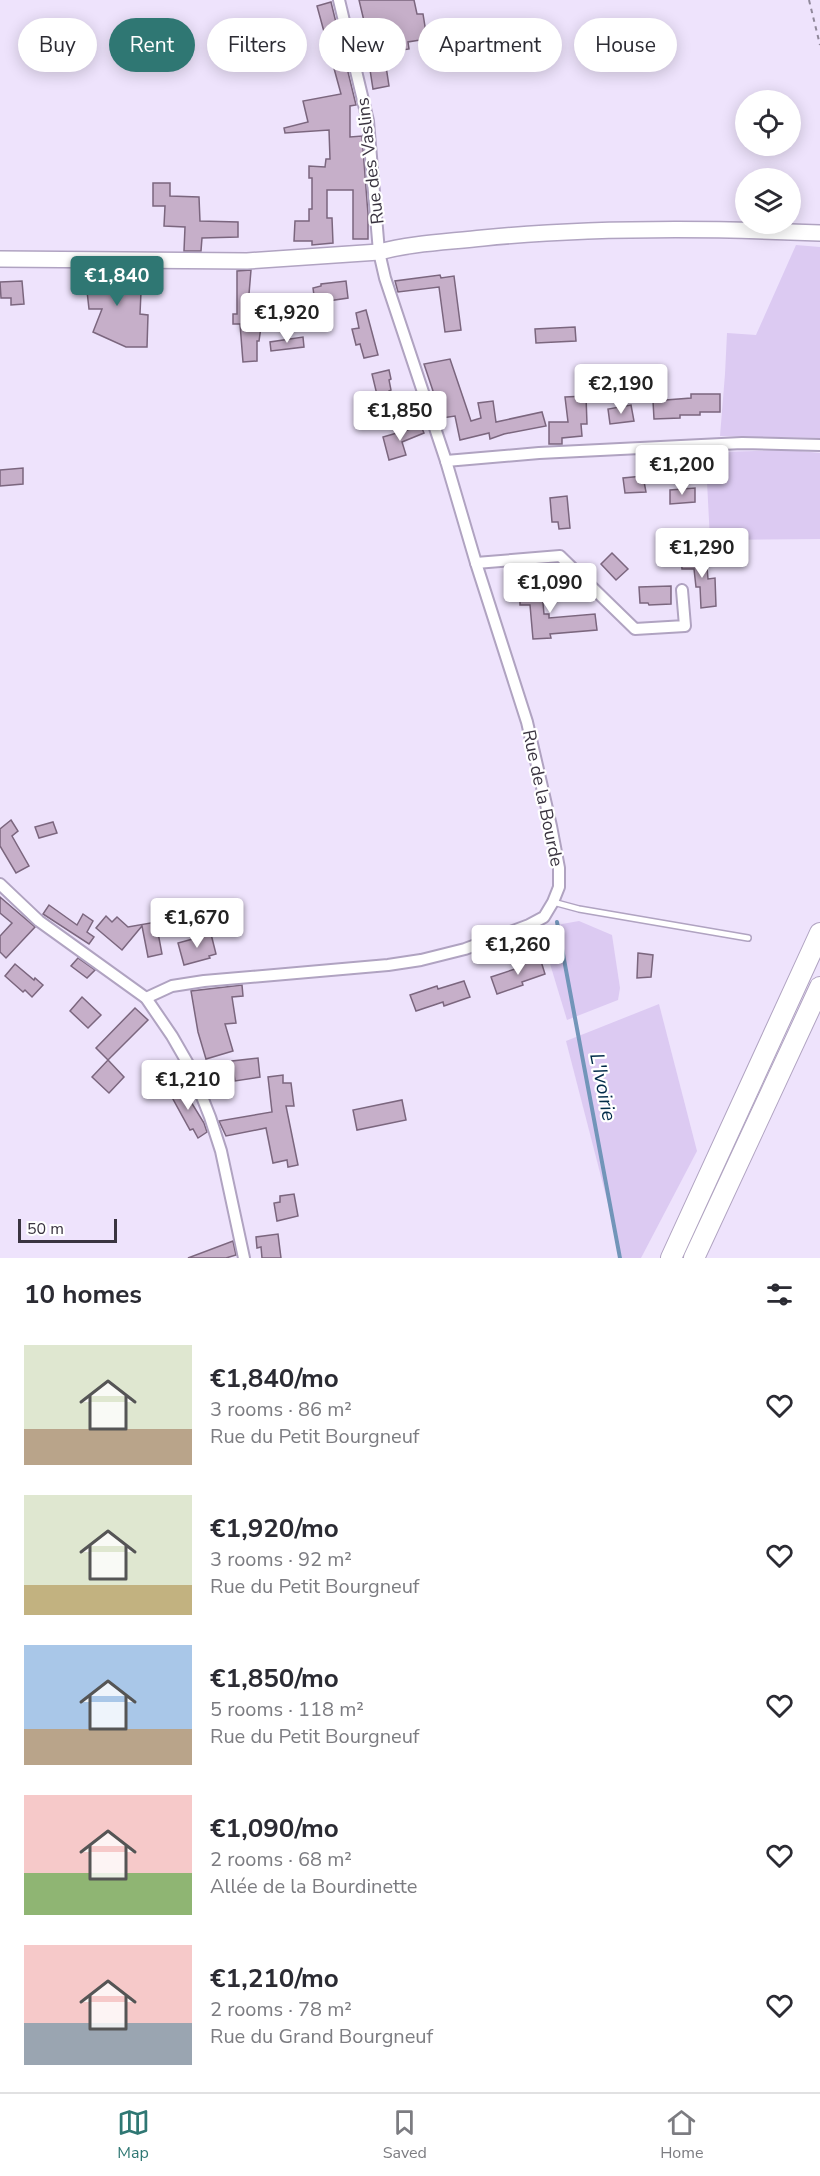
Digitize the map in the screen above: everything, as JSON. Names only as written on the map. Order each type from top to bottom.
[{"type":"highway","points":[[671,1258],[820,933]]},
{"type":"highway","points":[[694,1258],[820,987]]},
{"type":"street","name":"Rue des Vaslins","points":[[339,0],[368,121],[379,252],[385,278],[446,461]]},
{"type":"street","points":[[0,259],[247,261],[379,252],[410,246],[599,230],[717,228],[820,233]]},
{"type":"street","points":[[446,461],[539,453],[742,443],[820,445]]},
{"type":"street","name":"Rue de la Bourde","points":[[446,461],[527,722],[542,781],[559,868],[559,887],[553,902]]},
{"type":"street","points":[[476,563],[560,556],[635,629],[685,626],[682,590]]},
{"type":"street","points":[[0,884],[39,921],[146,998],[172,1036],[190,1069],[210,1117],[224,1162],[244,1258]]},
{"type":"street","points":[[146,998],[172,987],[213,980],[388,965],[421,960],[465,949],[529,925],[544,917],[553,902]]},
{"type":"lane","points":[[553,902],[579,909],[748,938]]},
{"type":"path","points":[[809,0],[820,45]]},
{"type":"shaded area","points":[[796,245],[820,247],[820,438],[720,436],[727,333],[756,335]]},
{"type":"shaded area","points":[[789,450],[820,453],[820,539],[710,540],[706,462],[720,459],[721,452]]},
{"type":"shaded area","points":[[579,921],[612,935],[620,988],[618,1000],[567,1020],[541,934],[545,927]]},
{"type":"shaded area","points":[[659,1004],[697,1151],[641,1258],[622,1258],[566,1041]]},
{"type":"building","points":[[359,0],[414,0],[417,14],[423,14],[424,18],[418,18],[418,40],[408,42],[409,49],[406,49],[406,18],[363,18]]},
{"type":"building","points":[[331,2],[335,18],[320,18],[317,6]]},
{"type":"building","points":[[335,72],[348,72],[356,105],[350,106],[350,137],[362,136],[368,239],[353,239],[353,190],[327,190],[327,218],[332,218],[333,243],[312,245],[312,241],[294,241],[295,221],[309,221],[309,209],[312,209],[312,178],[309,178],[309,166],[325,167],[326,159],[330,159],[329,130],[285,133],[284,128],[308,122],[303,101],[341,94]]},
{"type":"building","points":[[370,72],[387,72],[389,86],[373,89]]},
{"type":"building","points":[[153,183],[170,183],[170,196],[199,197],[200,221],[238,222],[238,237],[202,238],[201,251],[184,251],[185,227],[164,226],[165,206],[153,206]]},
{"type":"building","points":[[77,269],[103,270],[100,284],[128,281],[128,270],[142,270],[140,314],[148,315],[147,347],[126,347],[93,332],[102,309],[89,309],[87,291],[78,291]]},
{"type":"building","points":[[251,270],[248,306],[255,306],[255,311],[290,311],[290,327],[261,327],[259,341],[257,341],[257,361],[243,362],[240,324],[233,324],[233,314],[237,314],[237,271]]},
{"type":"building","points":[[440,275],[441,278],[454,276],[461,330],[445,332],[439,287],[398,292],[395,281]]},
{"type":"building","points":[[22,281],[24,304],[11,305],[11,298],[1,298],[0,282]]},
{"type":"building","points":[[346,281],[348,298],[315,303],[313,288],[321,284]]},
{"type":"building","points":[[366,310],[378,355],[364,358],[360,344],[356,345],[352,329],[359,328],[356,313]]},
{"type":"building","points":[[575,327],[576,341],[536,343],[535,329]]},
{"type":"building","points":[[303,337],[304,347],[271,351],[270,342]]},
{"type":"building","points":[[450,359],[471,421],[481,418],[478,403],[493,401],[496,422],[542,412],[546,426],[490,439],[489,433],[460,440],[455,416],[442,418],[424,364]]},
{"type":"building","points":[[389,370],[390,397],[378,399],[372,374]]},
{"type":"building","points":[[691,394],[720,394],[720,412],[700,412],[700,415],[654,419],[653,401],[691,398]]},
{"type":"building","points":[[586,396],[587,424],[581,424],[582,436],[562,438],[562,444],[549,444],[549,422],[568,422],[565,397]]},
{"type":"building","points":[[631,405],[634,421],[610,424],[608,409]]},
{"type":"building","points":[[421,426],[424,433],[402,442],[406,455],[389,460],[383,437]]},
{"type":"building","points":[[23,468],[23,484],[0,486],[0,470]]},
{"type":"building","points":[[643,476],[646,492],[625,493],[623,478]]},
{"type":"building","points":[[695,488],[695,502],[670,504],[670,490]]},
{"type":"building","points":[[567,496],[570,528],[559,529],[558,522],[552,522],[550,498]]},
{"type":"building","points":[[612,553],[628,569],[616,580],[601,564]]},
{"type":"building","points":[[706,555],[708,579],[715,578],[716,606],[701,608],[700,587],[696,587],[694,569],[682,569],[681,556]]},
{"type":"building","points":[[527,580],[528,582],[541,581],[544,614],[549,614],[549,618],[595,614],[597,630],[550,634],[551,638],[533,639],[530,605],[520,605],[516,581]]},
{"type":"building","points":[[671,586],[671,604],[640,603],[639,587]]},
{"type":"building","points":[[11,820],[18,831],[12,836],[29,866],[16,873],[0,846],[0,829]]},
{"type":"building","points":[[53,822],[57,833],[39,838],[35,827]]},
{"type":"building","points":[[0,897],[35,927],[6,958],[0,952],[0,936],[12,923],[0,913]]},
{"type":"building","points":[[49,905],[77,925],[83,914],[93,921],[87,932],[94,937],[89,944],[43,914]]},
{"type":"building","points":[[106,916],[112,922],[117,917],[128,927],[156,922],[162,954],[148,957],[142,926],[122,950],[96,928]]},
{"type":"building","points":[[211,934],[216,954],[209,956],[210,958],[184,965],[178,943]]},
{"type":"building","points":[[638,953],[653,955],[651,977],[637,978]]},
{"type":"building","points":[[78,958],[95,970],[87,978],[71,966]]},
{"type":"building","points":[[540,958],[545,974],[497,994],[491,977],[518,968],[516,965]]},
{"type":"building","points":[[15,964],[43,985],[32,997],[5,976]]},
{"type":"building","points":[[464,981],[470,997],[444,1006],[443,1002],[416,1011],[410,995],[437,986],[438,989]]},
{"type":"building","points":[[242,985],[243,996],[232,997],[236,1023],[225,1024],[233,1051],[206,1059],[198,1032],[191,991]]},
{"type":"building","points":[[82,997],[101,1015],[88,1028],[70,1011]]},
{"type":"building","points":[[135,1008],[148,1020],[108,1060],[96,1048]]},
{"type":"building","points":[[258,1058],[260,1077],[235,1081],[232,1061]]},
{"type":"building","points":[[108,1060],[124,1077],[109,1093],[92,1077]]},
{"type":"building","points":[[283,1075],[283,1083],[291,1083],[294,1106],[286,1106],[298,1165],[288,1167],[287,1160],[273,1163],[266,1128],[226,1136],[219,1121],[272,1112],[268,1077]]},
{"type":"building","points":[[180,1084],[207,1132],[198,1138],[193,1129],[190,1130],[168,1090]]},
{"type":"building","points":[[402,1100],[406,1120],[357,1130],[353,1110]]},
{"type":"building","points":[[294,1194],[298,1216],[277,1221],[274,1203],[280,1202],[280,1196]]},
{"type":"building","points":[[278,1234],[281,1258],[262,1258],[261,1247],[257,1248],[256,1237]]},
{"type":"building","points":[[233,1241],[236,1255],[226,1258],[188,1258]]},
{"type":"waterway","name":"L'Ivoirie","points":[[557,922],[620,1258]]}]
